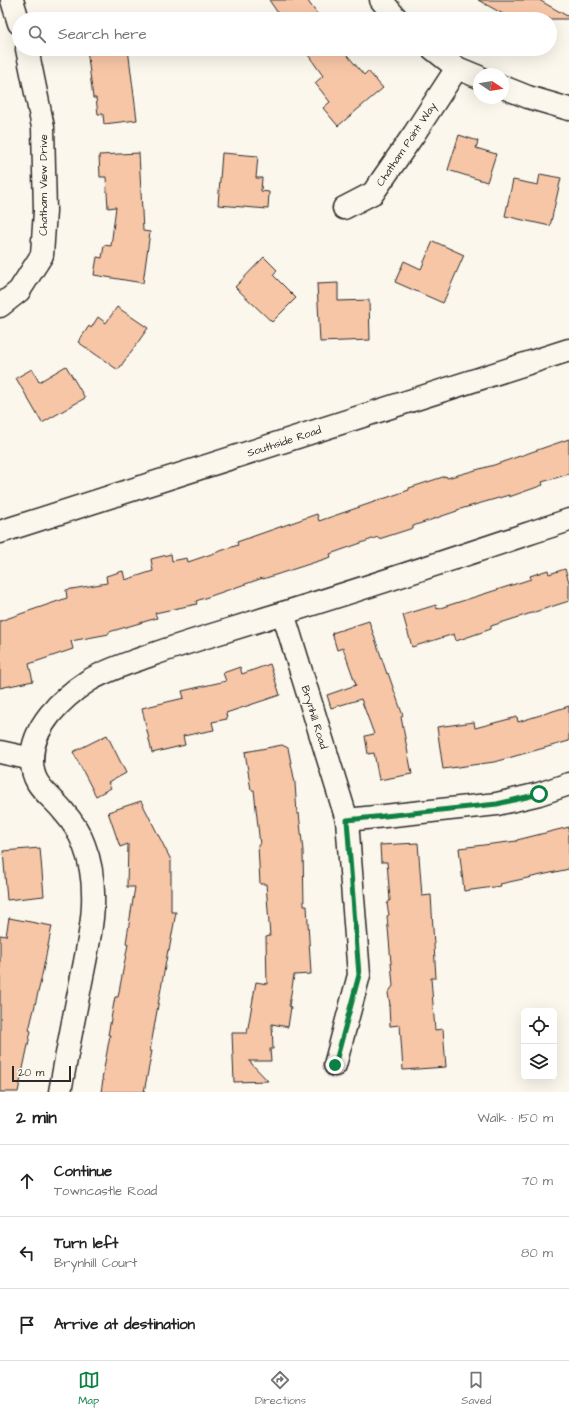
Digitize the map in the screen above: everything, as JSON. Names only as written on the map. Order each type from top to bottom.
[{"type":"street","points":[[12,0],[16,12]]},
{"type":"street","points":[[381,0],[391,12]]},
{"type":"street","name":"Chatham View Drive","points":[[0,306],[19,291],[42,255],[46,211],[43,127],[28,56]]},
{"type":"street","points":[[442,56],[457,68],[473,75]]},
{"type":"street","name":"Chatham Point Way","points":[[344,208],[373,193],[457,68]]},
{"type":"street","points":[[509,89],[528,97],[569,109]]},
{"type":"street","name":"Southside Road","points":[[0,532],[569,350]]},
{"type":"street","points":[[60,1092],[93,918],[92,884],[84,845],[64,811],[39,787],[34,774],[32,759],[34,745],[47,718],[66,698],[89,681],[116,668],[164,650],[569,520]]},
{"type":"street","name":"Brynhill Road","points":[[283,613],[347,820],[359,975],[335,1065]]},
{"type":"street","points":[[0,752],[32,759]]},
{"type":"street","points":[[347,820],[497,804],[539,794],[569,784]]},
{"type":"building","points":[[269,0],[307,0],[316,12],[277,12]]},
{"type":"building","points":[[478,0],[539,0],[569,17],[569,19],[557,19],[557,12],[499,12]]},
{"type":"building","points":[[88,56],[129,56],[137,120],[104,124],[103,114],[98,114],[96,98],[93,98]]},
{"type":"building","points":[[309,56],[348,56],[364,75],[368,71],[383,88],[338,126],[323,108],[330,102],[315,83],[323,76]]},
{"type":"building","points":[[459,135],[478,141],[476,148],[496,154],[487,182],[448,170]]},
{"type":"building","points":[[139,153],[143,231],[150,232],[143,283],[94,275],[97,257],[102,258],[104,245],[111,246],[116,207],[108,208],[106,177],[100,177],[99,155]]},
{"type":"building","points":[[222,153],[258,156],[256,178],[262,178],[261,191],[269,192],[268,209],[218,205]]},
{"type":"building","points":[[540,174],[561,178],[550,226],[505,216],[513,180],[538,185]]},
{"type":"building","points":[[433,241],[464,255],[443,303],[395,282],[404,261],[421,269]]},
{"type":"building","points":[[264,257],[277,270],[273,275],[296,298],[272,322],[235,287]]},
{"type":"building","points":[[338,283],[338,301],[369,300],[370,340],[320,342],[317,284]]},
{"type":"building","points":[[117,307],[148,328],[118,370],[78,342],[89,326],[91,328],[98,317],[106,323]]},
{"type":"building","points":[[66,366],[85,398],[42,423],[16,378],[32,369],[39,382]]},
{"type":"building","points":[[569,439],[569,474],[542,482],[543,485],[509,497],[509,495],[457,510],[413,526],[413,528],[379,539],[378,537],[330,554],[331,557],[196,601],[197,604],[155,613],[157,618],[109,632],[109,634],[71,641],[73,649],[29,664],[33,681],[0,688],[0,621],[67,598],[66,590],[107,583],[106,576],[123,571],[125,580],[153,571],[151,559],[171,554],[172,561],[187,558],[188,562],[238,545],[237,542],[317,514],[319,521],[409,490],[409,488],[446,476],[447,478],[494,465]]},
{"type":"building","points":[[565,569],[569,582],[569,601],[491,626],[491,629],[456,641],[454,634],[412,647],[403,615],[436,605],[437,609],[531,579],[530,576],[548,570],[549,574]]},
{"type":"building","points":[[369,621],[403,716],[401,717],[412,774],[379,780],[374,753],[368,754],[365,736],[374,734],[361,699],[331,708],[327,695],[356,685],[343,648],[337,650],[332,633]]},
{"type":"building","points":[[270,664],[280,695],[226,713],[227,719],[212,722],[214,730],[183,736],[185,745],[152,753],[142,708],[184,698],[182,691],[226,681],[223,673],[240,667],[242,674]]},
{"type":"building","points":[[569,706],[569,741],[494,762],[443,769],[437,727],[474,722],[475,728],[517,717],[518,722]]},
{"type":"building","points":[[107,735],[126,773],[108,783],[111,788],[96,796],[73,752]]},
{"type":"building","points":[[282,745],[288,748],[295,783],[297,814],[299,813],[303,851],[304,906],[307,906],[311,974],[294,975],[289,1006],[291,1007],[288,1027],[272,1024],[273,1049],[270,1049],[271,1061],[249,1061],[268,1081],[234,1082],[232,1033],[247,1033],[256,982],[267,984],[266,937],[270,936],[266,884],[260,884],[258,845],[260,845],[254,790],[251,790],[245,752]]},
{"type":"building","points":[[141,801],[171,860],[171,912],[176,912],[158,1005],[150,1051],[152,1051],[144,1092],[101,1092],[110,1035],[108,1035],[115,997],[118,997],[128,944],[126,943],[135,887],[127,887],[128,844],[120,847],[108,812]]},
{"type":"building","points":[[569,827],[569,869],[500,884],[501,886],[464,891],[459,848],[517,841]]},
{"type":"building","points":[[418,843],[422,896],[431,895],[436,978],[431,978],[435,1030],[443,1029],[446,1067],[403,1070],[400,1025],[390,1026],[390,1005],[388,993],[393,986],[387,904],[390,900],[387,862],[381,862],[380,845]]},
{"type":"building","points":[[40,848],[44,896],[7,900],[3,851]]},
{"type":"building","points":[[9,918],[52,926],[29,1030],[31,1031],[18,1092],[0,1092],[0,935],[6,936]]},
{"type":"route","points":[[335,1065],[359,975],[347,820],[497,804],[539,794]]}]
